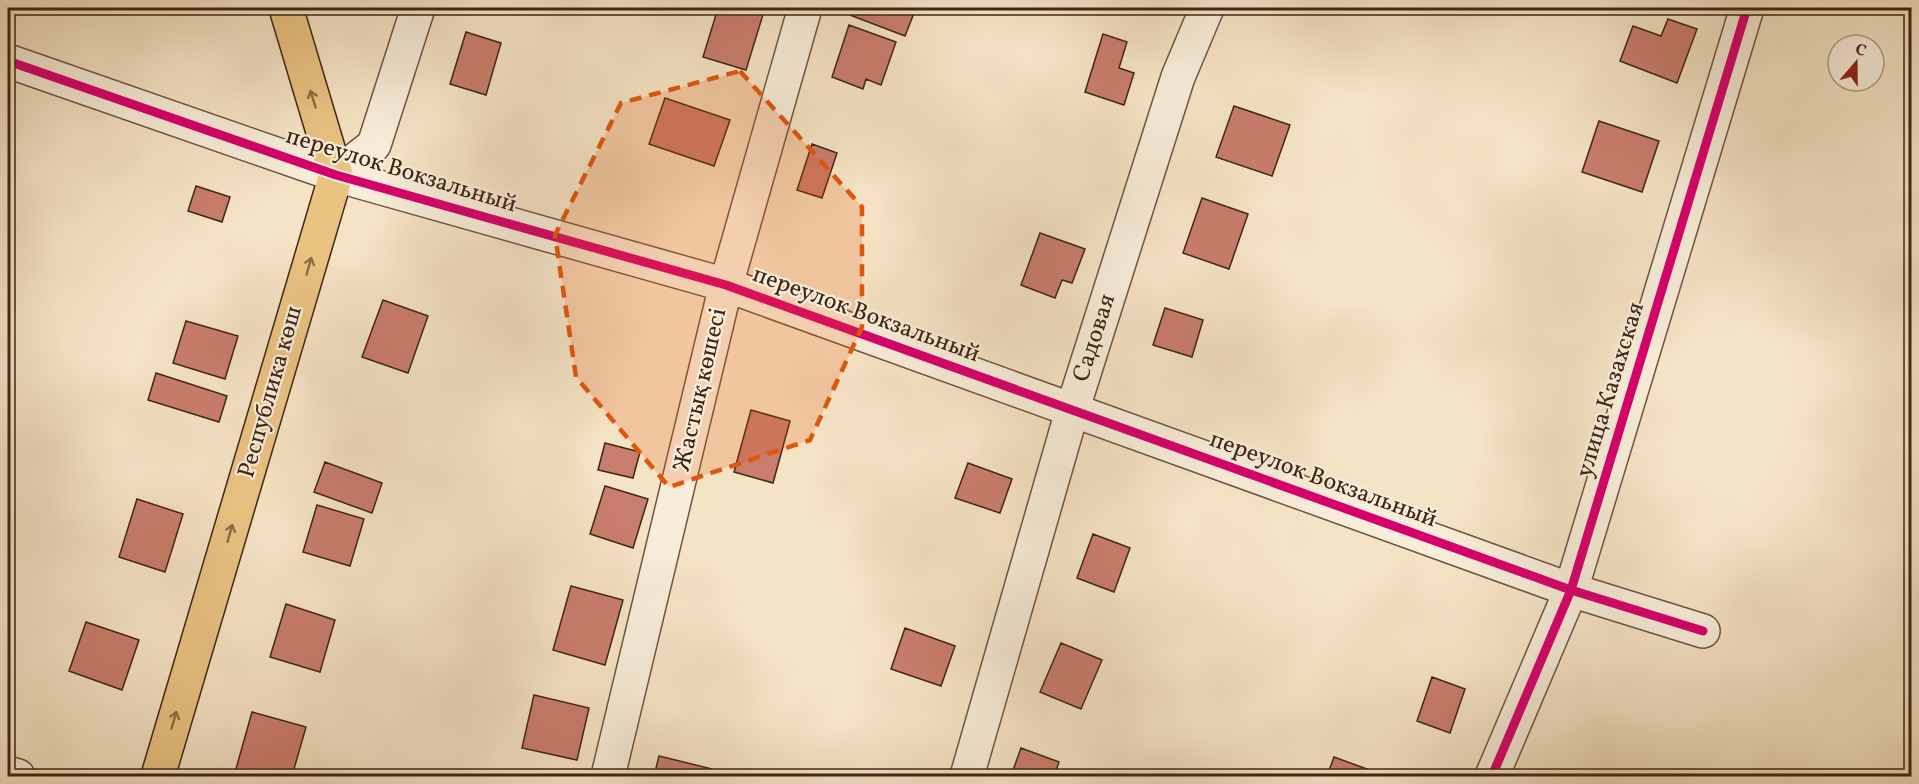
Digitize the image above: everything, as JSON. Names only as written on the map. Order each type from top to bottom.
[{"type":"main road","points":[[286,8],[336,175]]},
{"type":"main road","name":"Республика көш","points":[[158,777],[336,175]]},
{"type":"street","points":[[336,175],[374,145],[418,8]]},
{"type":"street","name":"Жастық көшесі","points":[[608,777],[726,285],[805,8]]},
{"type":"street","name":"Садовая","points":[[967,777],[1072,411],[1178,77],[1207,8]]},
{"type":"street","name":"улица Казахская","points":[[1492,777],[1571,590],[1747,8]]},
{"type":"street","name":"переулок Вокзальный","points":[[8,61],[336,175],[726,285],[1571,590],[1703,631]]},
{"type":"street","points":[[8,773],[18,777]]},
{"type":"highlighted area","points":[[740,71],[862,207],[862,327],[810,440],[669,487],[576,377],[555,235],[621,103]]},
{"type":"building","points":[[718,8],[765,8],[746,70],[703,57]]},
{"type":"building","points":[[853,8],[916,8],[905,36],[850,15]]},
{"type":"building","points":[[1668,19],[1697,29],[1677,83],[1620,61],[1633,26],[1661,36]]},
{"type":"building","points":[[849,25],[896,42],[881,85],[866,79],[863,89],[832,77]]},
{"type":"building","points":[[466,32],[501,43],[486,95],[450,84]]},
{"type":"building","points":[[1103,34],[1127,42],[1119,68],[1134,73],[1124,105],[1085,92]]},
{"type":"building","points":[[665,98],[730,120],[714,166],[649,144]]},
{"type":"building","points":[[1234,106],[1290,125],[1272,176],[1216,157]]},
{"type":"building","points":[[1599,121],[1659,141],[1642,192],[1582,172]]},
{"type":"building","points":[[812,144],[837,153],[822,198],[797,190]]},
{"type":"building","points":[[196,186],[230,197],[222,222],[188,211]]},
{"type":"building","points":[[1202,198],[1248,214],[1229,269],[1183,253]]},
{"type":"building","points":[[1040,233],[1085,249],[1072,283],[1062,280],[1055,298],[1021,285]]},
{"type":"building","points":[[383,300],[428,316],[408,373],[362,357]]},
{"type":"building","points":[[1165,308],[1203,320],[1192,357],[1153,345]]},
{"type":"building","points":[[186,321],[238,336],[225,379],[173,363]]},
{"type":"building","points":[[156,373],[227,396],[219,422],[148,400]]},
{"type":"building","points":[[751,410],[790,421],[773,483],[734,472]]},
{"type":"building","points":[[605,443],[640,452],[633,478],[598,470]]},
{"type":"building","points":[[325,462],[382,483],[372,513],[314,492]]},
{"type":"building","points":[[968,463],[1012,479],[1000,513],[955,498]]},
{"type":"building","points":[[605,486],[648,499],[633,548],[590,534]]},
{"type":"building","points":[[137,499],[183,514],[165,572],[119,557]]},
{"type":"building","points":[[317,505],[364,519],[350,566],[303,552]]},
{"type":"building","points":[[1093,534],[1130,548],[1114,592],[1077,578]]},
{"type":"building","points":[[571,586],[623,600],[605,665],[553,650]]},
{"type":"building","points":[[286,604],[335,620],[320,672],[270,657]]},
{"type":"building","points":[[86,622],[139,640],[122,690],[69,671]]},
{"type":"building","points":[[905,628],[955,646],[941,686],[891,669]]},
{"type":"building","points":[[1061,643],[1102,660],[1081,709],[1040,692]]},
{"type":"building","points":[[1432,677],[1465,689],[1450,733],[1417,721]]},
{"type":"building","points":[[534,695],[589,708],[577,760],[522,748]]},
{"type":"building","points":[[252,712],[306,727],[292,776],[234,776]]},
{"type":"building","points":[[1021,748],[1059,762],[1054,776],[1011,776]]},
{"type":"building","points":[[659,756],[712,769],[710,776],[654,776]]},
{"type":"building","points":[[1334,757],[1386,776],[1327,776]]},
{"type":"cycle path","points":[[1492,776],[1571,590],[1747,8]]},
{"type":"cycle path","points":[[8,61],[336,175],[726,285],[1571,590],[1703,631]]}]
